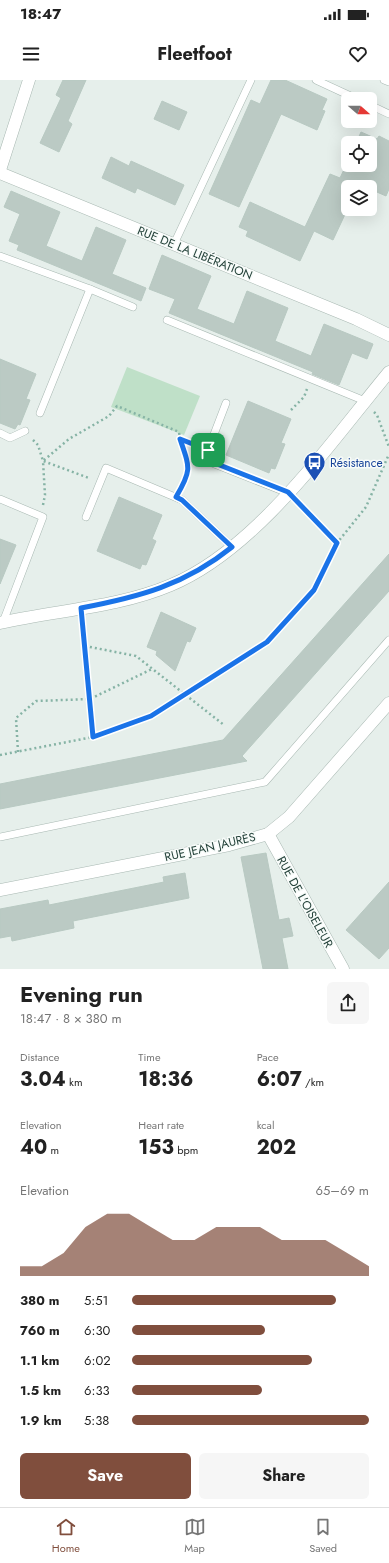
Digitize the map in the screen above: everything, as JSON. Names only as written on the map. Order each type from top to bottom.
[{"type":"street","points":[[0,172],[29,80]]},
{"type":"street","name":"RUE DE LA LIBÉRATION","points":[[0,172],[356,319],[389,335]]},
{"type":"street","points":[[2,622],[122,600],[171,585],[213,562],[256,527],[288,492],[389,372]]},
{"type":"street","name":"RUE JEAN JAURÈS","points":[[0,890],[229,845],[268,834],[289,817],[389,703]]},
{"type":"street","name":"RUE DE L'OISELEUR","points":[[268,834],[343,969]]},
{"type":"lane","points":[[174,244],[251,80]]},
{"type":"lane","points":[[316,80],[342,92]]},
{"type":"lane","points":[[384,80],[389,82]]},
{"type":"lane","points":[[377,108],[389,114]]},
{"type":"lane","points":[[0,256],[90,289],[133,307]]},
{"type":"lane","points":[[40,413],[90,289]]},
{"type":"lane","points":[[166,320],[365,401]]},
{"type":"lane","points":[[226,403],[208,450],[212,462],[288,492]]},
{"type":"lane","points":[[0,433],[10,438],[25,431]]},
{"type":"lane","points":[[86,517],[106,468],[182,500],[232,547]]},
{"type":"lane","points":[[0,499],[44,517],[2,622]]},
{"type":"lane","points":[[0,837],[265,782],[389,640]]},
{"type":"path","points":[[292,410],[304,397],[311,379]]},
{"type":"path","points":[[365,401],[377,415],[389,447]]},
{"type":"path","points":[[43,461],[69,439],[109,416],[118,406],[179,432],[189,465],[188,478],[176,497]]},
{"type":"path","points":[[180,439],[208,450]]},
{"type":"path","points":[[0,755],[93,737],[151,716],[267,642],[314,590],[337,543],[366,507],[389,454]]},
{"type":"path","points":[[43,461],[100,482]]},
{"type":"path","points":[[40,515],[45,495],[43,461]]},
{"type":"path","points":[[288,492],[337,543]]},
{"type":"path","points":[[81,608],[93,737]]},
{"type":"path","points":[[85,646],[136,656],[224,725]]},
{"type":"path","points":[[18,752],[16,718],[36,701],[90,699],[152,669]]},
{"type":"green space","points":[[127,367],[200,396],[184,435],[111,407]]},
{"type":"building","points":[[63,80],[86,80],[68,121],[72,124],[59,152],[40,143],[61,98],[56,95]]},
{"type":"building","points":[[271,80],[285,80],[327,99],[322,110],[325,111],[317,130],[281,114],[239,207],[209,194],[251,100],[260,104]]},
{"type":"building","points":[[162,101],[187,112],[179,130],[154,119]]},
{"type":"building","points":[[361,132],[370,136],[359,136]]},
{"type":"building","points":[[379,136],[389,141],[389,189],[386,196],[377,192],[377,180],[341,180],[341,216],[344,216],[333,240],[314,231],[300,261],[246,236],[248,231],[239,227],[250,202],[305,227],[330,174],[340,178],[343,172],[377,172],[377,139]]},
{"type":"building","points":[[111,157],[129,166],[131,161],[184,185],[175,205],[137,188],[135,193],[102,178]]},
{"type":"building","points":[[11,191],[60,212],[46,246],[82,261],[96,227],[126,240],[112,274],[146,288],[141,301],[17,250],[19,245],[9,241],[20,214],[4,207]]},
{"type":"building","points":[[162,255],[211,276],[197,309],[234,324],[247,291],[288,308],[275,341],[311,356],[324,324],[373,344],[367,359],[352,353],[339,385],[312,374],[313,372],[169,313],[175,299],[149,289]]},
{"type":"building","points":[[0,359],[36,374],[26,399],[30,400],[20,425],[18,424],[15,429],[0,423]]},
{"type":"building","points":[[248,401],[291,419],[281,443],[285,444],[275,469],[271,468],[269,473],[226,455]]},
{"type":"building","points":[[119,497],[162,515],[152,539],[156,541],[146,565],[142,564],[140,569],[97,551]]},
{"type":"building","points":[[0,539],[16,545],[0,584]]},
{"type":"building","points":[[389,554],[389,591],[242,756],[247,761],[0,809],[0,784],[223,740]]},
{"type":"building","points":[[161,612],[196,628],[190,642],[187,641],[175,671],[156,655],[157,651],[147,647]]},
{"type":"building","points":[[266,853],[279,920],[289,918],[293,936],[282,938],[288,969],[263,969],[241,857]]},
{"type":"building","points":[[185,873],[189,898],[73,921],[74,928],[12,941],[11,936],[0,938],[0,909],[48,900],[49,905],[164,882],[163,877]]},
{"type":"building","points":[[389,882],[389,948],[379,959],[346,930]]},
{"type":"place","name":"Résistance","points":[[314,482]]},
{"type":"route","points":[[180,439],[208,450],[212,462],[288,492],[337,543],[314,590],[267,642],[151,716],[93,737],[81,608],[122,600],[171,585],[213,562],[232,547],[182,500],[176,497],[188,478],[189,465],[180,439]]}]
